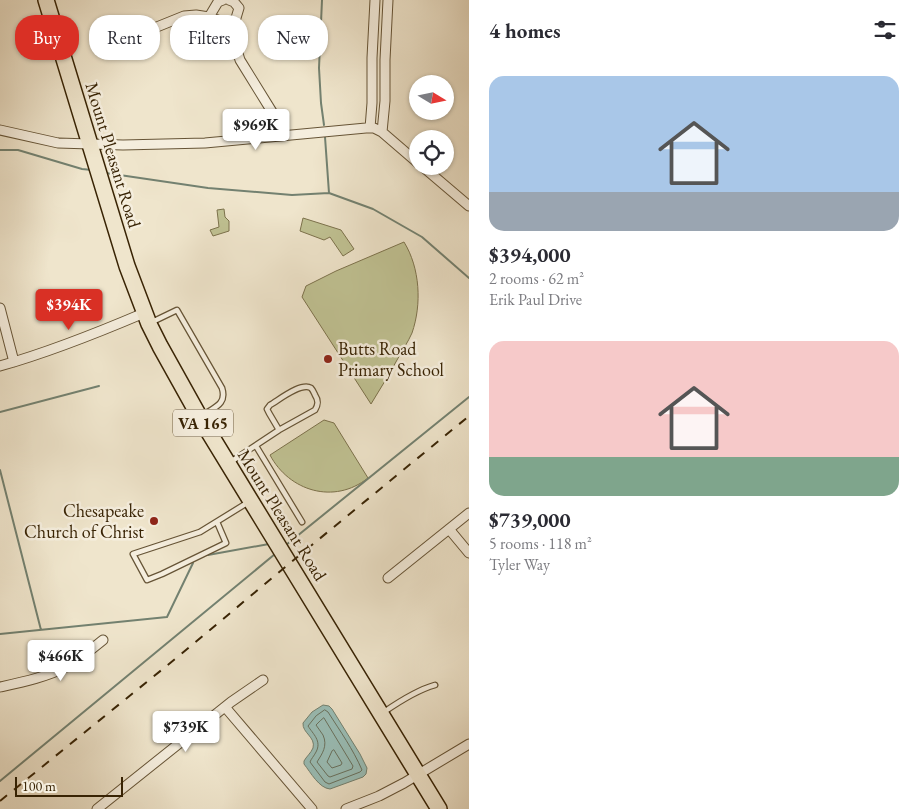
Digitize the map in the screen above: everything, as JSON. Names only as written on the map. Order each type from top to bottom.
[{"type":"highway","name":"Mount Pleasant Road","points":[[46,0],[127,266],[146,318],[200,418],[439,809]]},
{"type":"street","points":[[211,15],[218,2],[223,0]]},
{"type":"street","points":[[228,0],[234,2],[239,8],[237,15]]},
{"type":"street","points":[[370,128],[375,0]]},
{"type":"street","points":[[382,132],[385,101],[388,0]]},
{"type":"street","points":[[240,60],[274,115],[280,136]]},
{"type":"street","points":[[0,130],[58,143],[90,145],[205,143],[370,128],[382,132],[409,154]]},
{"type":"street","points":[[433,175],[469,206]]},
{"type":"street","points":[[0,308],[14,362]]},
{"type":"street","points":[[0,366],[146,318]]},
{"type":"street","points":[[388,578],[469,513]]},
{"type":"street","points":[[449,529],[469,553]]},
{"type":"street","points":[[0,687],[42,677],[58,671],[81,657],[103,640]]},
{"type":"street","points":[[97,809],[225,707],[263,680]]},
{"type":"street","points":[[225,707],[312,809]]},
{"type":"street","points":[[346,809],[379,796],[469,744]]},
{"type":"lane","points":[[146,318],[177,310],[222,388],[223,399],[221,403],[200,418]]},
{"type":"lane","points":[[228,464],[279,430],[315,410],[318,400],[310,388],[304,386],[298,388],[270,405],[267,409],[279,430]]},
{"type":"lane","points":[[256,446],[302,522]]},
{"type":"lane","points":[[218,522],[226,543],[147,580],[133,554],[200,532],[251,501]]},
{"type":"lane","points":[[381,714],[414,694],[435,685]]},
{"type":"green space","points":[[224,209],[225,217],[229,221],[229,231],[213,236],[210,230],[219,227],[217,210]]},
{"type":"green space","points":[[303,218],[341,230],[354,249],[343,256],[330,237],[324,240],[300,231]]},
{"type":"green space","points":[[404,242],[413,263],[418,286],[415,322],[409,340],[371,404],[302,297],[306,286]]},
{"type":"green space","points":[[324,420],[334,423],[368,478],[355,486],[341,491],[313,490],[300,485],[289,478],[278,467],[270,455]]},
{"type":"water","points":[[323,705],[329,706],[332,709],[367,768],[366,774],[363,777],[330,789],[322,786],[304,764],[313,748],[313,741],[305,730],[303,723],[312,712]]},
{"type":"waterway","points":[[322,0],[319,68],[324,125]]},
{"type":"waterway","points":[[325,137],[329,193]]},
{"type":"waterway","points":[[0,150],[18,150],[82,169],[92,170]]},
{"type":"waterway","points":[[106,173],[208,188],[292,195],[329,193],[373,209],[422,237],[469,278]]},
{"type":"waterway","points":[[0,412],[99,386]]},
{"type":"waterway","points":[[286,545],[469,397]]},
{"type":"waterway","points":[[0,470],[41,630]]},
{"type":"waterway","points":[[208,555],[269,544]]},
{"type":"waterway","points":[[0,781],[275,554]]},
{"type":"waterway","points":[[0,634],[167,617],[193,563]]},
{"type":"railway","points":[[0,801],[469,416]]},
{"type":"place","name":"Butts Road Primary School","points":[[328,359]]},
{"type":"place","name":"Chesapeake Church of Christ","points":[[154,521]]}]
